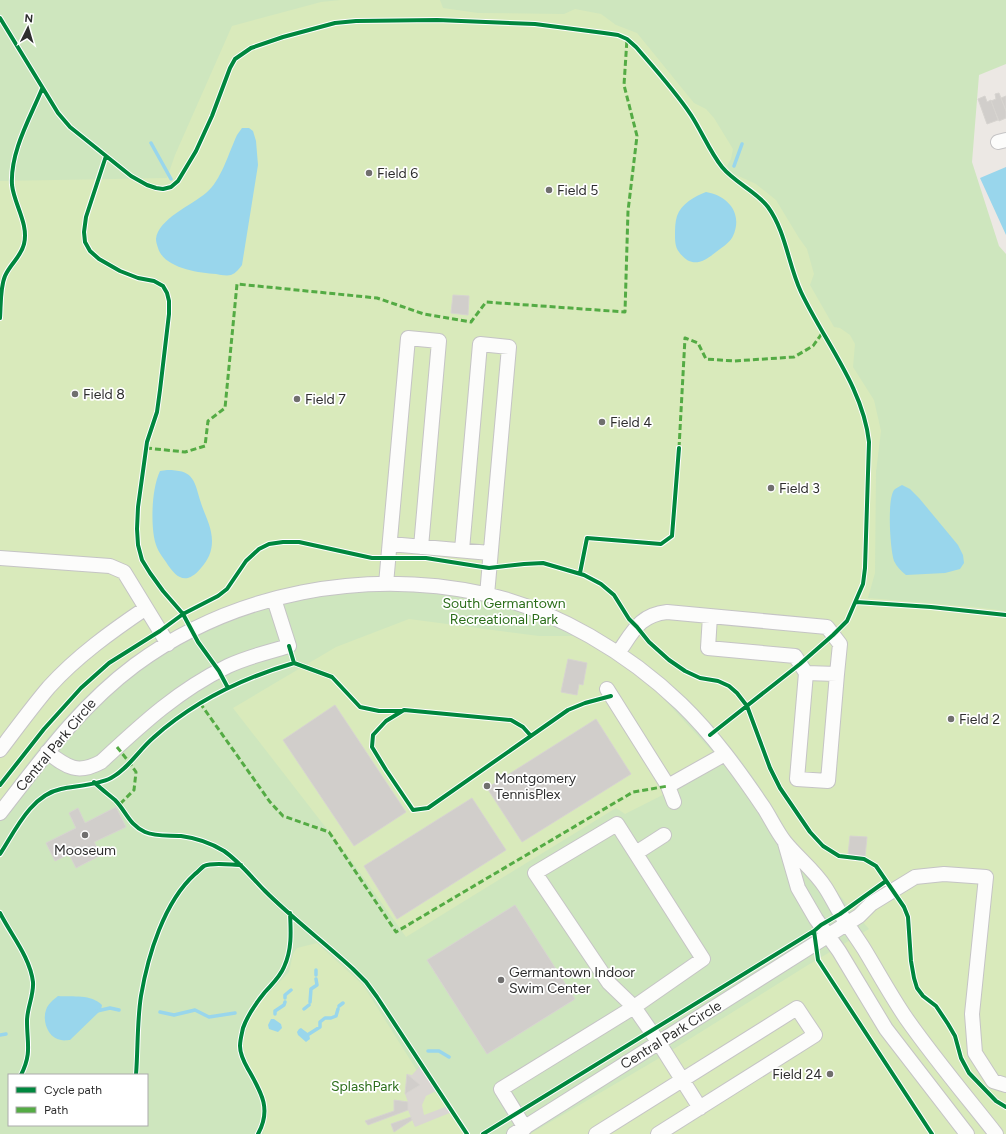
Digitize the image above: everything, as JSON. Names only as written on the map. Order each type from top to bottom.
[{"type":"street","points":[[386,584],[408,338],[439,341],[421,546]]},
{"type":"street","points":[[462,550],[480,344],[509,347],[487,595]]},
{"type":"street","points":[[390,544],[490,553]]},
{"type":"street","points":[[0,558],[110,566],[118,568],[124,572],[168,644]]},
{"type":"street","name":"Central Park Circle","points":[[0,813],[47,752],[73,721],[101,692],[136,665],[168,644],[192,630],[235,611],[311,590],[342,586],[386,584],[444,587],[487,595],[528,607],[570,625],[618,653],[653,680],[680,704],[710,735],[767,812],[784,841],[824,885],[905,1016],[996,1134]]},
{"type":"street","points":[[47,752],[64,765],[84,769],[92,767],[101,762],[164,706],[191,687],[228,666],[259,654],[289,646],[274,599]]},
{"type":"street","points":[[0,750],[50,686],[113,631],[146,608]]},
{"type":"street","points":[[618,653],[640,622],[656,613],[667,612],[710,616],[827,627],[840,644],[828,781],[797,779],[806,673],[794,656],[708,648],[710,616]]},
{"type":"street","points":[[806,673],[837,674]]},
{"type":"street","points":[[607,689],[668,786],[674,802]]},
{"type":"street","points":[[668,786],[725,754]]},
{"type":"street","points":[[520,1131],[501,1089],[634,1006],[703,959],[617,824],[535,873],[609,983],[634,1006],[700,1108]]},
{"type":"street","points":[[636,853],[664,836]]},
{"type":"street","name":"Central Park Circle","points":[[784,841],[798,888],[816,919],[828,935],[886,1029],[967,1134]]},
{"type":"street","points":[[847,924],[859,916],[871,904],[915,878],[944,874],[986,877],[972,1014],[975,1053],[993,1081],[1006,1085]]},
{"type":"street","name":"Central Park Circle","points":[[520,1131],[847,924]]},
{"type":"street","points":[[596,1134],[797,1008],[815,1036],[658,1134]]},
{"type":"green space","name":"South Germantown Recreational Park","points":[[0,0],[1006,0],[1006,64],[979,75],[972,162],[999,246],[1006,254],[1006,1134],[0,1134]]},
{"type":"green space","points":[[341,0],[440,0],[443,8],[478,13],[564,14],[575,9],[601,14],[616,25],[637,33],[694,103],[706,109],[714,118],[733,149],[731,159],[727,166],[732,173],[756,184],[776,200],[807,249],[814,274],[810,285],[834,327],[840,328],[850,335],[855,344],[853,367],[874,400],[881,431],[876,472],[875,573],[868,598],[1006,611],[1006,1134],[530,1134],[656,1060],[808,965],[869,929],[798,847],[764,794],[733,750],[685,697],[642,661],[595,630],[570,617],[518,596],[482,586],[453,581],[415,577],[377,577],[339,579],[301,585],[265,593],[229,605],[195,620],[162,638],[130,659],[106,679],[83,699],[51,734],[0,800],[0,181],[167,178],[175,155],[232,26],[321,2]]},
{"type":"green space","name":"Montgomery TennisPlex","points":[[409,619],[539,636],[578,636],[649,683],[724,764],[625,814],[616,808],[406,937],[351,860],[233,708],[336,647]]},
{"type":"green space","name":"SplashPark","points":[[317,943],[363,985],[416,1069],[450,1111],[465,1134],[264,1134],[263,1131],[268,1114],[265,1098],[244,1053],[243,1041],[252,1013],[263,999],[289,972],[293,954],[297,948]]},
{"type":"shaded area","points":[[421,1065],[438,1090],[426,1096],[422,1105],[424,1115],[448,1106],[452,1112],[415,1127],[408,1110],[408,1102],[405,1094],[419,1085],[407,1074],[412,1075]]},
{"type":"water","points":[[242,128],[249,128],[253,131],[256,141],[258,165],[242,265],[234,273],[228,275],[191,271],[174,265],[161,255],[156,242],[158,232],[176,213],[200,198],[211,188],[220,174],[237,135]]},
{"type":"water","points":[[1006,167],[1006,235],[980,178]]},
{"type":"water","points":[[706,192],[721,197],[732,207],[735,213],[736,228],[729,242],[710,257],[700,262],[689,261],[684,258],[677,248],[675,228],[677,216],[685,204],[693,198]]},
{"type":"water","points":[[175,470],[187,474],[194,481],[212,536],[211,549],[208,559],[196,574],[186,578],[178,576],[170,568],[158,551],[154,537],[152,513],[155,486],[160,471]]},
{"type":"water","points":[[902,485],[910,489],[919,498],[958,545],[963,555],[964,563],[960,569],[945,573],[906,575],[896,565],[891,546],[890,504],[894,490]]},
{"type":"water","points":[[58,996],[76,996],[93,999],[102,1005],[101,1010],[70,1040],[56,1039],[49,1033],[47,1028],[45,1014],[47,1008]]},
{"type":"water","points":[[271,1019],[274,1019],[281,1024],[282,1028],[278,1032],[269,1029],[268,1025]]},
{"type":"water","points":[[301,1028],[309,1034],[310,1039],[306,1042],[298,1035],[297,1032]]},
{"type":"building","points":[[999,93],[1006,111],[1006,118],[999,121],[991,101],[996,99],[995,94]]},
{"type":"building","points":[[985,96],[987,102],[991,100],[998,120],[987,124],[978,99]]},
{"type":"building","points":[[1006,96],[1006,111],[1001,98]]},
{"type":"building","points":[[453,295],[469,296],[468,315],[451,313]]},
{"type":"building","points":[[568,659],[587,663],[583,685],[579,684],[577,695],[561,692]]},
{"type":"building","points":[[335,705],[406,812],[354,846],[283,740]]},
{"type":"building","points":[[596,719],[631,774],[522,842],[487,788]]},
{"type":"building","points":[[472,798],[506,850],[397,919],[364,866]]},
{"type":"building","name":"Mooseum","points":[[116,807],[126,827],[94,842],[101,855],[76,868],[69,854],[55,861],[46,843],[76,828],[69,813],[78,808],[85,823]]},
{"type":"building","points":[[850,836],[867,837],[865,857],[848,855]]},
{"type":"building","name":"Germantown Indoor Swim Center","points":[[515,905],[575,999],[487,1054],[427,960]]},
{"type":"building","points":[[407,1074],[420,1085],[405,1094]]},
{"type":"building","points":[[394,1100],[408,1102],[408,1110],[368,1125],[365,1121],[394,1111]]},
{"type":"building","points":[[411,1117],[412,1120],[394,1132],[391,1124]]},
{"type":"waterway","points":[[151,143],[171,179]]},
{"type":"waterway","points":[[734,166],[742,144]]},
{"type":"waterway","points":[[316,970],[316,975]]},
{"type":"waterway","points":[[310,1002],[311,989],[317,985],[316,979]]},
{"type":"waterway","points":[[285,998],[285,995],[291,990]]},
{"type":"waterway","points":[[275,1014],[275,1011],[284,1005],[285,1002]]},
{"type":"waterway","points":[[339,1006],[343,1003]]},
{"type":"waterway","points":[[304,1009],[309,1005]]},
{"type":"waterway","points":[[97,1011],[110,1008],[119,1010]]},
{"type":"waterway","points":[[309,1034],[320,1027],[320,1022],[325,1018],[336,1016],[338,1009]]},
{"type":"waterway","points":[[160,1012],[174,1015],[195,1010],[209,1017],[235,1013]]},
{"type":"waterway","points":[[0,1035],[6,1034]]},
{"type":"waterway","points":[[428,1051],[439,1051],[449,1057]]},
{"type":"marked path","points":[[146,448],[185,452],[205,446],[208,421],[225,408],[237,284],[377,298],[424,314],[471,322],[486,302],[625,312],[628,211],[637,136],[624,85],[627,39]]},
{"type":"marked path","points":[[679,448],[685,338],[698,343],[706,359],[734,361],[794,357],[813,346],[823,332]]},
{"type":"marked path","points":[[200,703],[270,802],[283,816],[329,832],[396,932],[633,792],[668,786]]},
{"type":"marked path","points":[[117,747],[136,772],[134,790],[119,805]]},
{"type":"cycle path","points":[[0,18],[58,113],[70,127],[131,176],[147,185],[163,189],[171,187],[178,181],[196,151],[235,59],[251,48],[283,37],[335,23],[356,21],[437,20],[535,24],[604,33],[618,35],[627,39],[636,47],[665,80],[685,106],[722,167],[733,178],[763,201],[774,217],[783,237],[801,292],[851,383],[859,402],[869,442],[865,568],[863,584],[847,621],[800,664],[710,735]]},
{"type":"cycle path","points":[[0,318],[3,281],[7,272],[23,249],[25,237],[25,229],[13,192],[12,173],[14,160],[17,148],[42,89]]},
{"type":"cycle path","points":[[106,156],[86,217],[84,232],[85,242],[90,251],[99,259],[120,271],[138,278],[154,281],[163,286],[169,301],[169,314],[157,412],[147,442],[138,507],[138,545],[142,560],[150,573],[183,614],[198,642],[219,671],[228,688]]},
{"type":"cycle path","points":[[580,573],[587,538],[661,544],[672,536],[679,448]]},
{"type":"cycle path","points":[[0,785],[44,729],[81,688],[109,663],[160,631],[183,614],[218,596],[227,589],[246,561],[259,549],[269,544],[299,542],[372,558],[426,558],[489,568],[543,563],[584,575],[601,584],[614,595],[629,619],[649,642],[669,660],[685,671],[700,678],[718,681],[729,686],[737,693],[747,706],[770,768],[780,788],[810,832],[823,846],[839,856],[864,859],[876,866],[904,907],[908,917],[911,961],[917,988],[923,996],[936,1006],[948,1024],[955,1036],[961,1058],[969,1073],[996,1101],[1006,1107]]},
{"type":"cycle path","points":[[856,602],[931,607],[1006,615]]},
{"type":"cycle path","points":[[0,854],[25,815],[41,798],[61,789],[93,784],[111,778],[123,770],[148,743],[168,725],[202,702],[256,676],[294,663],[289,646]]},
{"type":"cycle path","points":[[294,663],[332,677],[360,707],[379,711],[402,711]]},
{"type":"cycle path","points":[[531,736],[523,727],[511,720],[404,710],[386,721],[373,735],[372,747],[413,810],[428,808],[568,710],[585,703],[611,696]]},
{"type":"cycle path","points":[[94,782],[119,804],[135,826],[145,832],[149,834],[192,838],[209,843],[230,855],[265,891],[353,969],[366,982],[377,997],[467,1134]]},
{"type":"cycle path","points":[[136,1074],[141,996],[153,947],[166,914],[174,899],[184,886],[204,866],[217,864],[241,865]]},
{"type":"cycle path","points":[[483,1134],[814,931],[886,881]]},
{"type":"cycle path","points":[[0,913],[24,955],[33,982],[27,1016],[28,1054],[27,1061],[21,1074]]},
{"type":"cycle path","points":[[258,1134],[264,1117],[263,1101],[261,1093],[242,1058],[240,1041],[243,1028],[250,1013],[276,980],[287,961],[291,927],[290,913]]},
{"type":"cycle path","points":[[814,931],[818,960],[932,1134]]},
{"type":"place","name":"Field 6","points":[[369,173]]},
{"type":"place","name":"Field 5","points":[[549,190]]},
{"type":"place","name":"Field 8","points":[[75,394]]},
{"type":"place","name":"Field 7","points":[[297,399]]},
{"type":"place","name":"Field 4","points":[[602,422]]},
{"type":"place","name":"Field 3","points":[[771,488]]},
{"type":"place","name":"Field 2","points":[[951,719]]},
{"type":"place","name":"Montgomery TennisPlex","points":[[487,786]]},
{"type":"place","name":"Mooseum","points":[[85,835]]},
{"type":"place","name":"Germantown Indoor Swim Center","points":[[501,980]]},
{"type":"place","name":"Field 24","points":[[830,1074]]}]
